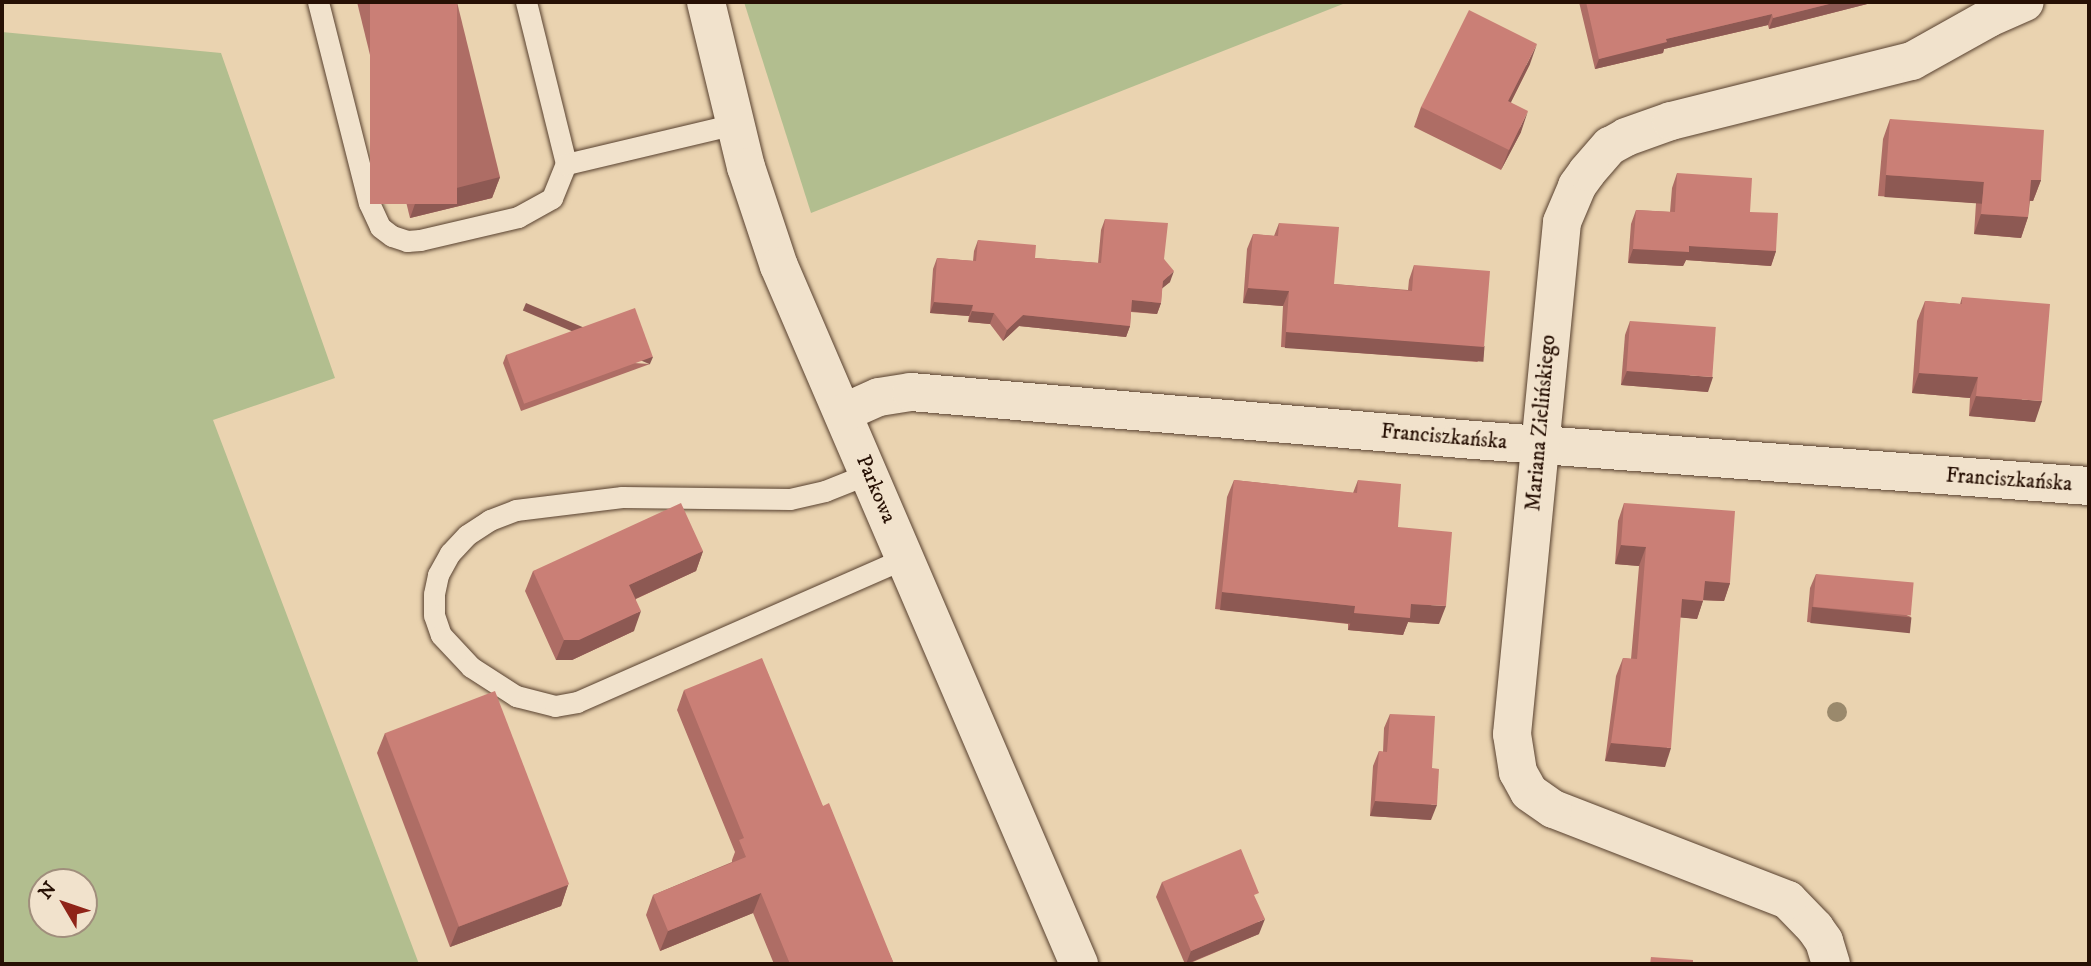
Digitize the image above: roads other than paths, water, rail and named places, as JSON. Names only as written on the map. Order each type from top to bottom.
[{"type":"street","name":"Parkowa","points":[[706,2],[756,202],[779,266],[845,412],[1079,964]]},
{"type":"street","name":"Mariana Zielińskiego","points":[[1831,964],[1829,954],[1815,928],[1788,900],[1559,812],[1539,801],[1523,783],[1515,761],[1512,734],[1562,222],[1577,186],[1611,146],[1646,128],[1912,61],[1989,18],[2025,2]]},
{"type":"street","name":"Franciszkańska","points":[[845,412],[880,397],[911,392],[2089,486]]},
{"type":"lane","points":[[318,2],[369,203],[380,227],[392,236],[407,241],[519,217],[552,198],[566,164],[526,2]]},
{"type":"lane","points":[[566,164],[735,124]]},
{"type":"lane","points":[[870,473],[825,491],[790,499],[622,497],[516,510],[489,520],[467,535],[450,553],[438,575],[434,615],[441,635],[471,667],[516,696],[555,706],[587,698],[905,558]]}]
